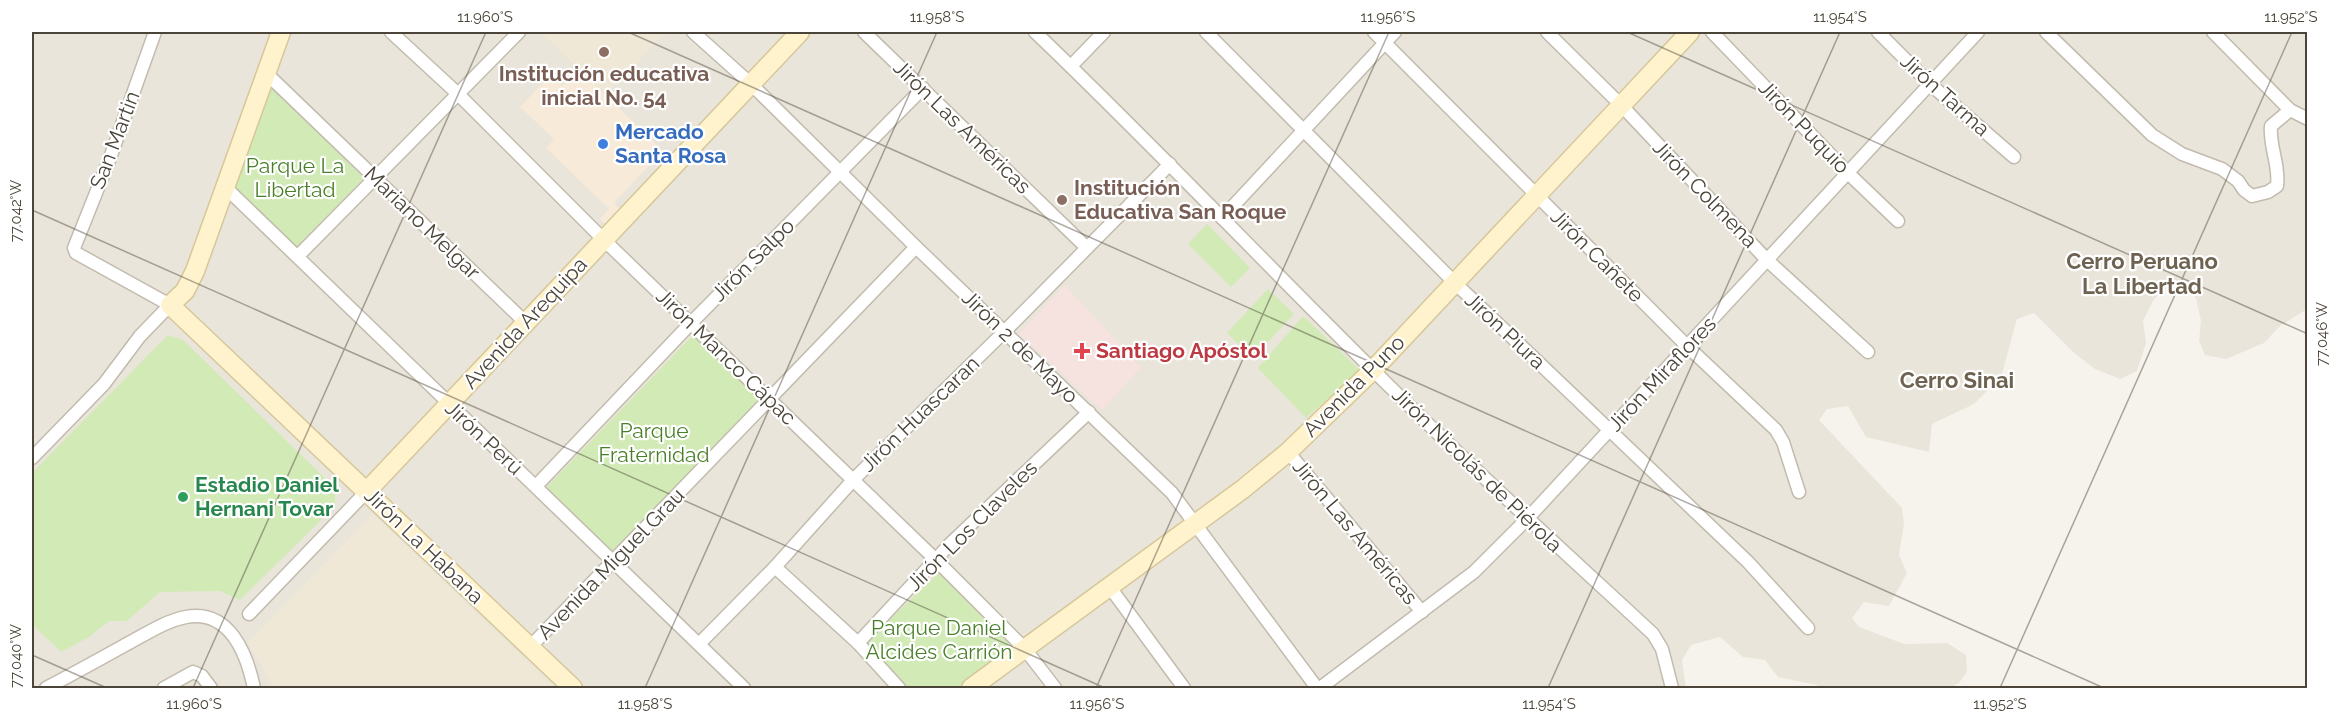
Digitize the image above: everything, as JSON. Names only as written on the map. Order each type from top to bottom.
[{"type":"street","name":"San Martin","points":[[155,32],[110,158],[74,248],[76,253],[171,305]]},
{"type":"street","points":[[32,458],[104,384],[145,330],[185,291],[195,271],[281,32]]},
{"type":"street","name":"Jirón Manco Cápac","points":[[391,32],[457,93],[604,240],[936,560],[1025,649],[1055,688]]},
{"type":"street","points":[[298,256],[519,32]]},
{"type":"street","name":"Jirón 2 de Mayo","points":[[693,32],[751,84],[916,247],[1172,493],[1318,688]]},
{"type":"street","name":"Avenida Arequipa","points":[[249,614],[800,32]]},
{"type":"street","name":"Jirón Las Américas","points":[[864,32],[1086,247]]},
{"type":"street","name":"Jirón Nicolás de Piérola","points":[[1035,32],[1170,164],[1373,370],[1527,519],[1653,634],[1662,649],[1672,688]]},
{"type":"street","points":[[1071,66],[1104,32]]},
{"type":"street","name":"Jirón Piura","points":[[1206,32],[1455,283],[1748,562],[1808,628]]},
{"type":"street","name":"Jirón Cañete","points":[[1374,32],[1688,346],[1776,430],[1783,442],[1799,492]]},
{"type":"street","points":[[1222,218],[1395,32]]},
{"type":"street","name":"Jirón Colmena","points":[[1547,32],[1622,106],[1767,260],[1868,352]]},
{"type":"street","name":"Avenida Puno","points":[[971,688],[1243,489],[1288,452],[1373,370],[1690,32]]},
{"type":"street","name":"Jirón Puquio","points":[[1712,32],[1848,173],[1898,221]]},
{"type":"street","name":"Jirón Tarma","points":[[1878,32],[1930,84],[2014,157]]},
{"type":"street","name":"Jirón Miraflores","points":[[1318,688],[1474,572],[1527,519],[1978,32]]},
{"type":"street","points":[[2046,32],[2152,135],[2182,154],[2222,169],[2252,196],[2268,192],[2277,186],[2279,174],[2272,151],[2271,126],[2290,110]]},
{"type":"street","points":[[2213,32],[2290,110],[2307,119]]},
{"type":"street","name":"Mariano Melgar","points":[[266,73],[526,323]]},
{"type":"street","name":"Jirón Salpo","points":[[536,486],[691,323],[923,88]]},
{"type":"street","name":"Jirón Huascaran","points":[[699,644],[775,567],[854,479],[1170,164]]},
{"type":"street","name":"Jirón Perú","points":[[225,187],[744,688]]},
{"type":"street","name":"Avenida Miguel Grau","points":[[530,647],[916,247]]},
{"type":"street","name":"Jirón La Habana","points":[[171,305],[573,688]]},
{"type":"street","name":"Jirón Los Claveles","points":[[858,643],[950,544],[1089,412]]},
{"type":"street","name":"Jirón Las Américas","points":[[1288,452],[1422,612]]},
{"type":"street","points":[[775,567],[858,643],[899,688]]},
{"type":"street","points":[[1109,586],[1185,688]]},
{"type":"street","points":[[46,688],[169,622],[188,616],[207,617],[217,621],[231,632],[243,649],[249,663],[254,688]]},
{"type":"street","points":[[164,688],[193,672],[202,676],[211,688]]},
{"type":"shaded area","points":[[32,32],[2307,32],[2307,309],[2280,326],[2264,343],[2226,359],[2205,355],[2199,341],[2201,321],[2196,298],[2184,288],[2168,287],[2154,299],[2143,321],[2146,343],[2137,371],[2120,379],[2095,369],[2074,353],[2034,313],[2017,319],[2001,377],[1974,404],[1932,424],[1929,452],[1866,437],[1848,406],[1827,409],[1819,420],[1902,508],[1904,523],[1899,555],[1907,573],[1889,606],[1864,602],[1852,618],[1859,627],[1904,644],[1947,643],[1966,655],[1967,672],[1959,683],[1950,688],[1822,688],[1778,677],[1765,660],[1743,657],[1720,637],[1691,645],[1682,660],[1686,688],[32,688]]},
{"type":"shaded area","name":"Institución educativa inicial No. 54","points":[[549,32],[666,32],[606,95],[544,36]]},
{"type":"shaded area","name":"Mercado Santa Rosa","points":[[579,69],[663,151],[614,203],[623,212],[614,222],[605,224],[600,219],[609,209],[546,148],[554,139],[520,107],[550,75],[562,86]]},
{"type":"shaded area","name":"Santiago Apóstol","points":[[1065,285],[1141,367],[1102,410],[1019,334]]},
{"type":"shaded area","points":[[373,514],[555,688],[274,688],[248,642]]},
{"type":"green space","name":"Parque La Libertad","points":[[269,85],[364,178],[296,248],[233,185]]},
{"type":"green space","points":[[1207,224],[1250,268],[1231,287],[1188,244]]},
{"type":"green space","points":[[1268,289],[1294,314],[1253,358],[1227,333]]},
{"type":"green space","points":[[1303,316],[1360,370],[1306,418],[1258,368]]},
{"type":"green space","name":"Estadio Daniel Hernani Tovar","points":[[168,335],[183,340],[335,488],[335,506],[240,600],[220,591],[160,592],[127,621],[109,621],[89,637],[61,652],[32,624],[32,473]]},
{"type":"green space","name":"Parque Fraternidad","points":[[693,335],[760,400],[612,554],[545,489]]},
{"type":"green space","name":"Parque Daniel Alcides Carrión","points":[[939,573],[1011,646],[956,688],[908,688],[865,643]]},
{"type":"place","name":"Institución educativa inicial No. 54","points":[[604,52]]},
{"type":"place","name":"Mercado Santa Rosa","points":[[603,144]]},
{"type":"place","name":"Institución Educativa San Roque","points":[[1062,200]]},
{"type":"place","name":"Santiago Apóstol","points":[[1082,351]]},
{"type":"place","name":"Estadio Daniel Hernani Tovar","points":[[183,497]]},
{"type":"district","name":"Cerro Peruano La Libertad","points":[[2142,274]]},
{"type":"district","name":"Cerro Sinai","points":[[1957,380]]}]
